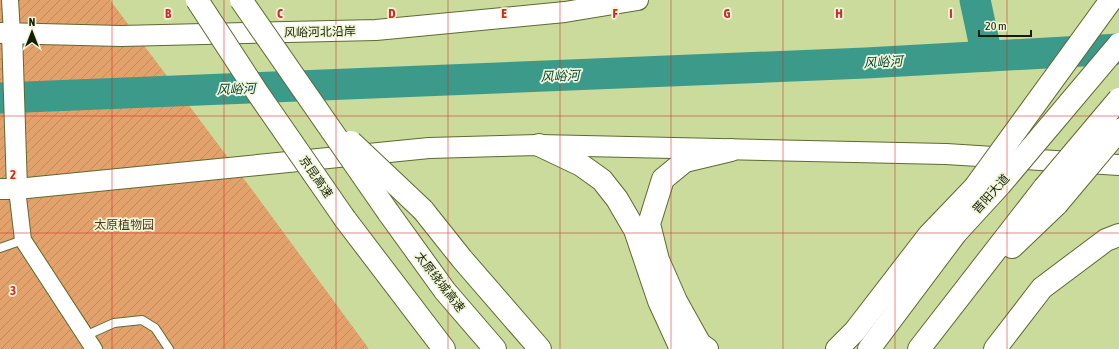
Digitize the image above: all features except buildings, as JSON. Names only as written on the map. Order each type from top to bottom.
[{"type":"highway","name":"京昆高速","points":[[197,0],[257,92],[345,219],[444,349]]},
{"type":"highway","points":[[241,0],[320,112],[423,210],[462,259],[540,349]]},
{"type":"highway","points":[[837,349],[855,331],[929,235],[975,187],[1111,0]]},
{"type":"highway","name":"晋阳大道","points":[[869,349],[956,233],[1000,185],[1119,44]]},
{"type":"highway","points":[[1050,196],[1119,99]]},
{"type":"highway","name":"太原绕城高速","points":[[320,112],[388,212],[445,291],[495,349]]},
{"type":"highway","points":[[919,349],[958,299],[1050,196],[1119,130]]},
{"type":"highway","points":[[539,145],[581,165],[602,180],[617,199],[635,230],[659,301],[681,349]]},
{"type":"highway","points":[[707,349],[700,344],[676,301],[658,260],[649,224],[664,179],[685,161],[731,150]]},
{"type":"highway","points":[[956,233],[975,187]]},
{"type":"highway","points":[[995,349],[1042,288],[1106,240],[1119,235]]},
{"type":"street","points":[[10,0],[6,33],[12,57],[11,184],[23,240],[89,342]]},
{"type":"street","name":"风峪河北沿岸","points":[[6,33],[121,36],[376,30],[566,12],[638,0]]},
{"type":"street","points":[[11,184],[429,148],[539,145],[946,154],[1119,165]]},
{"type":"lane","points":[[0,248],[23,240]]},
{"type":"lane","points":[[89,342],[114,323],[142,320],[155,328],[170,349]]},
{"type":"green space","name":"太原植物园","points":[[0,0],[110,0],[369,349],[0,349]]},
{"type":"waterway","points":[[975,0],[987,56]]},
{"type":"waterway","name":"风峪河","points":[[0,98],[866,63],[1119,49]]}]
